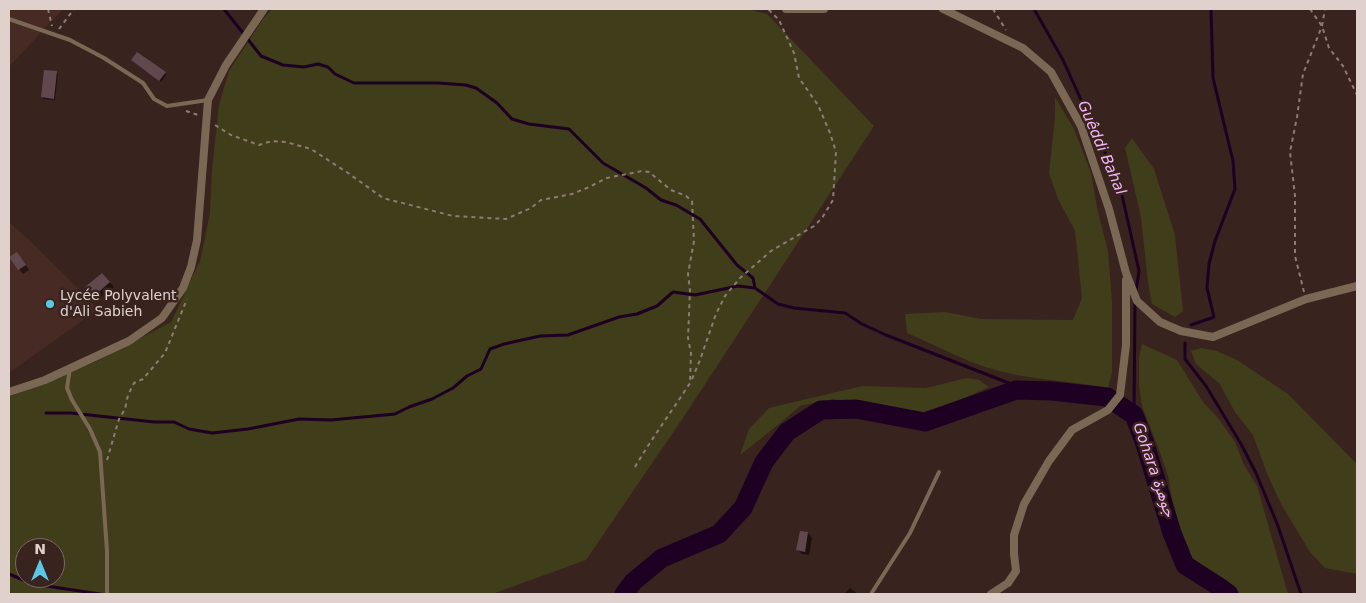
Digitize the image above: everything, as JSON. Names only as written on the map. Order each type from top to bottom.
[{"type":"street","points":[[9,392],[45,380],[129,341],[162,318],[183,288],[197,240],[208,100],[226,65],[264,9]]},
{"type":"street","points":[[786,9],[824,9]]},
{"type":"street","points":[[943,9],[1023,48],[1051,72],[1080,126],[1109,209],[1126,273],[1137,301],[1160,322],[1196,335],[1213,338],[1306,299],[1357,286]]},
{"type":"street","points":[[992,594],[1008,583],[1016,571],[1014,535],[1024,504],[1049,461],[1072,430],[1108,410],[1120,395],[1126,345],[1126,273]]},
{"type":"lane","points":[[9,19],[53,33],[104,58],[143,83],[154,99],[166,106],[208,100]]},
{"type":"lane","points":[[70,368],[67,388],[72,400],[90,429],[100,452],[107,551],[107,594]]},
{"type":"lane","points":[[871,594],[910,533],[939,472]]},
{"type":"path","points":[[48,9],[53,33],[61,27],[74,9]]},
{"type":"path","points":[[635,467],[652,437],[672,412],[690,382],[716,314],[725,296],[740,278],[771,251],[814,226],[822,218],[833,200],[836,152],[830,133],[818,105],[799,78],[794,54],[779,20],[768,9]]},
{"type":"path","points":[[993,9],[1008,32]]},
{"type":"path","points":[[1310,9],[1322,26],[1329,48],[1343,66],[1357,95]]},
{"type":"path","points":[[1306,299],[1294,256],[1295,196],[1290,152],[1303,74],[1322,26],[1325,9]]},
{"type":"path","points":[[183,110],[206,118],[232,134],[259,145],[272,142],[286,142],[311,149],[382,198],[454,216],[506,219],[531,208],[541,200],[572,194],[607,178],[642,171],[649,172],[666,187],[686,196],[692,202],[694,241],[688,274],[690,290],[688,338],[691,353],[690,382]]},
{"type":"path","points":[[102,474],[119,424],[119,418],[125,409],[128,395],[134,383],[143,379],[162,358],[174,334],[188,295],[185,282]]},
{"type":"shaded area","points":[[9,9],[63,9],[9,67]]},
{"type":"shaded area","points":[[272,9],[747,9],[767,14],[874,126],[683,418],[586,560],[492,594],[9,594],[9,397],[97,361],[171,322],[200,261],[210,213],[212,170],[219,105],[229,71],[263,19]]},
{"type":"shaded area","points":[[1055,97],[1074,129],[1091,173],[1097,208],[1108,251],[1112,302],[1112,373],[1108,388],[1031,377],[985,367],[907,333],[905,314],[945,312],[981,319],[1073,320],[1082,298],[1075,231],[1058,199],[1049,173],[1055,117]]},
{"type":"shaded area","points":[[1132,138],[1154,169],[1175,235],[1183,311],[1175,317],[1152,304],[1141,217],[1125,148]]},
{"type":"shaded area","name":"Lycée Polyvalent d'Ali Sabieh","points":[[9,222],[87,297],[97,310],[9,373]]},
{"type":"shaded area","points":[[1142,344],[1177,360],[1203,402],[1218,418],[1235,442],[1244,465],[1257,486],[1288,594],[1241,594],[1191,557],[1177,525],[1168,476],[1142,406],[1139,385],[1139,358]]},
{"type":"shaded area","points":[[1201,348],[1217,351],[1237,360],[1288,394],[1357,464],[1357,574],[1325,568],[1310,552],[1281,504],[1268,476],[1253,435],[1235,412],[1219,383],[1196,364],[1191,351]]},
{"type":"shaded area","points":[[967,378],[979,380],[989,387],[924,416],[833,399],[800,406],[740,455],[749,429],[769,408],[862,386],[926,388]]},
{"type":"building","points":[[137,52],[166,72],[159,81],[131,60]]},
{"type":"building","points":[[44,70],[57,71],[54,99],[41,97]]},
{"type":"building","points":[[17,252],[26,265],[18,270],[9,257]]},
{"type":"building","points":[[102,273],[110,282],[93,297],[85,287]]},
{"type":"building","points":[[800,531],[808,532],[805,552],[796,550]]},
{"type":"waterway","points":[[224,9],[261,56],[283,65],[304,67],[318,64],[328,67],[335,74],[354,83],[466,85],[476,88],[497,103],[512,119],[529,124],[569,129],[603,163],[646,188],[661,200],[676,205],[700,219],[737,265],[753,278],[755,288]]},
{"type":"waterway","name":"Guêddi Bahal","points":[[1034,9],[1063,60],[1120,186],[1139,271],[1136,291]]},
{"type":"waterway","points":[[1191,325],[1214,317],[1207,288],[1209,264],[1215,241],[1235,189],[1233,161],[1213,78],[1211,9]]},
{"type":"waterway","points":[[46,413],[71,413],[154,422],[174,422],[189,429],[212,433],[248,429],[299,419],[331,420],[395,414],[432,399],[453,388],[467,376],[481,369],[490,349],[540,336],[568,335],[619,317],[637,314],[657,306],[673,292],[695,295],[738,286],[755,288],[778,304],[794,308],[845,313],[862,324],[886,335],[1029,391]]},
{"type":"waterway","name":"Guêddi Bahal","points":[[1134,415],[1135,302]]},
{"type":"waterway","points":[[1185,343],[1185,359],[1206,386],[1256,473],[1278,526],[1301,594]]},
{"type":"waterway","name":"Gohara جوهرة","points":[[624,594],[633,582],[662,558],[719,534],[743,508],[764,462],[787,432],[821,410],[856,409],[925,422],[1016,390],[1052,391],[1107,397],[1134,415],[1144,441],[1172,533],[1185,565],[1229,594]]},
{"type":"waterway","points":[[9,574],[33,584],[100,594]]},
{"type":"place","name":"Lycée Polyvalent d'Ali Sabieh","points":[[50,304]]}]
